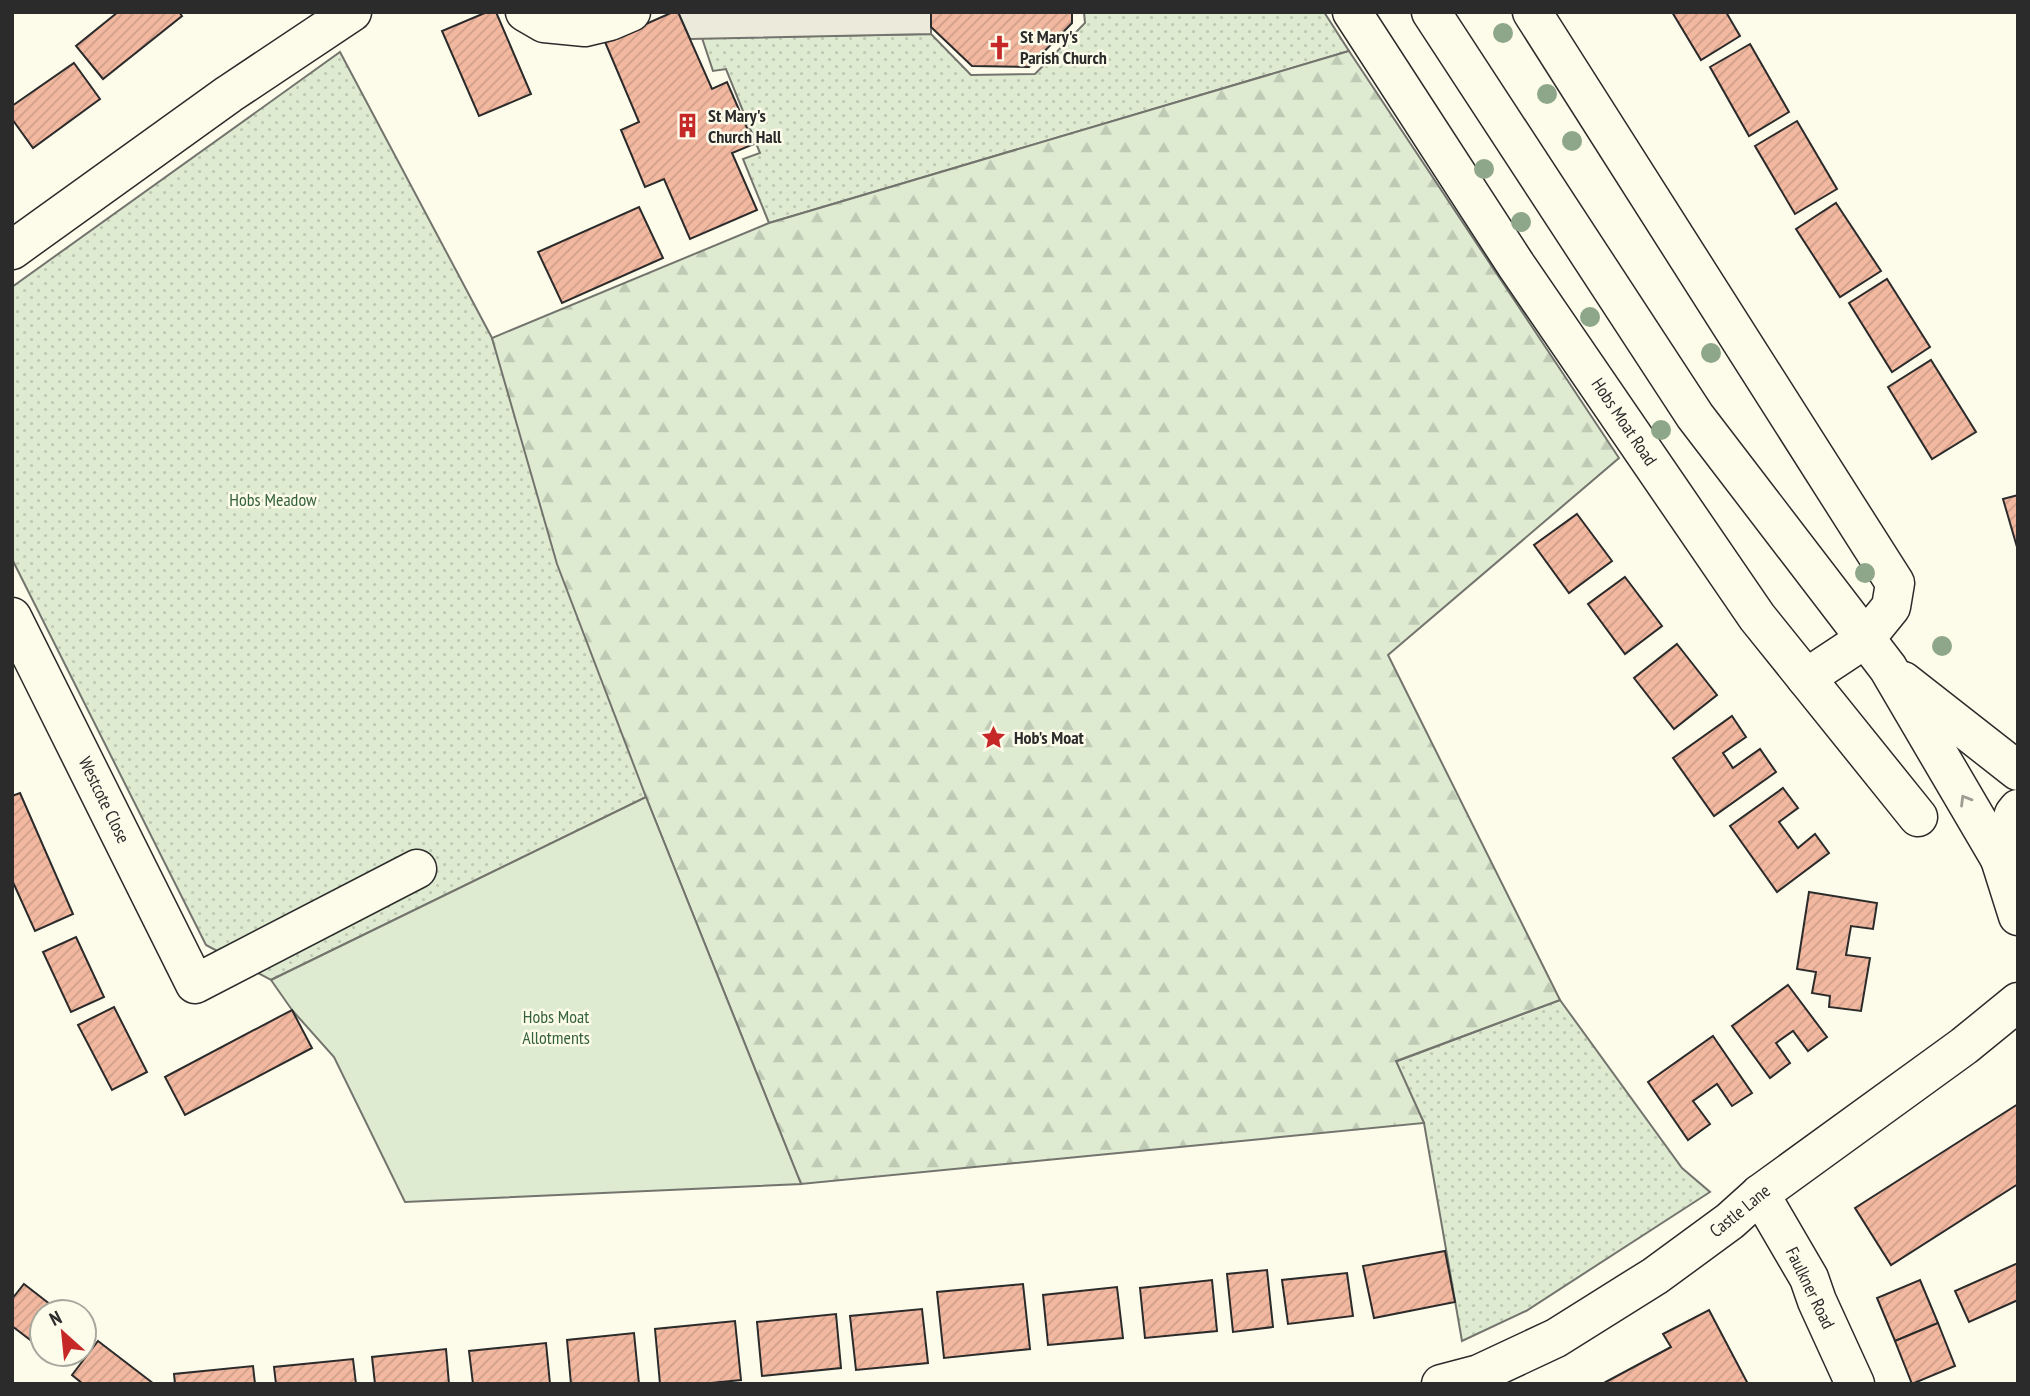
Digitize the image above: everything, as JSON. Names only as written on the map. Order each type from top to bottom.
[{"type":"street","points":[[12,250],[229,94],[352,12]]},
{"type":"street","points":[[524,12],[544,23],[585,27],[631,12]]},
{"type":"street","name":"Hobs Moat Road","points":[[1352,12],[1516,265],[1750,606],[1918,817]]},
{"type":"street","points":[[1432,12],[1695,416],[1888,668],[2000,859],[2018,916]]},
{"type":"street","points":[[1532,12],[1895,583],[1891,607],[1865,639],[1806,678]]},
{"type":"street","name":"Westcote Close","points":[[12,617],[195,984],[417,869]]},
{"type":"street","points":[[1888,668],[2018,771]]},
{"type":"street","points":[[2000,859],[2018,809]]},
{"type":"street","name":"Castle Lane","points":[[1441,1384],[1479,1374],[1556,1338],[1655,1276],[1730,1221],[1760,1194],[1964,1045],[2018,1002]]},
{"type":"street","name":"Faulkner Road","points":[[1760,1194],[1809,1278],[1856,1384]]},
{"type":"green space","points":[[1084,12],[1324,12],[1349,51],[769,223],[743,159],[760,153],[726,69],[713,71],[702,38],[931,34],[971,75],[1035,74],[1085,23]]},
{"type":"green space","points":[[1349,51],[1619,458],[1388,655],[1560,1000],[1396,1061],[1424,1123],[801,1184],[646,797],[557,564],[492,338],[769,223]]},
{"type":"green space","name":"Hobs Meadow","points":[[340,52],[492,338],[646,797],[271,980],[206,945],[12,559],[12,287]]},
{"type":"green space","name":"Hobs Moat Allotments","points":[[646,797],[801,1184],[405,1202],[334,1057],[292,1010],[271,980]]},
{"type":"green space","points":[[1560,1000],[1682,1168],[1710,1192],[1526,1311],[1462,1341],[1424,1123],[1395,1062]]},
{"type":"shaded area","points":[[678,12],[931,12],[931,34],[690,39]]},
{"type":"building","points":[[118,12],[179,12],[182,16],[103,79],[76,46]]},
{"type":"building","points":[[487,12],[496,12],[531,94],[479,116],[442,31]]},
{"type":"building","name":"St Mary's Church Hall","points":[[678,12],[712,89],[727,82],[754,144],[732,153],[757,210],[690,239],[664,179],[645,187],[621,130],[639,122],[605,42]]},
{"type":"building","name":"St Mary's Parish Church","points":[[931,12],[1072,12],[1072,23],[1029,67],[972,66],[931,27]]},
{"type":"building","points":[[1672,12],[1726,12],[1740,36],[1701,60]]},
{"type":"building","points":[[1750,44],[1789,112],[1749,136],[1710,67]]},
{"type":"building","points":[[74,63],[100,99],[33,148],[12,119],[12,106]]},
{"type":"building","points":[[1797,121],[1837,189],[1795,214],[1755,146]]},
{"type":"building","points":[[1836,203],[1881,271],[1840,297],[1796,229]]},
{"type":"building","points":[[639,207],[663,258],[562,303],[538,252]]},
{"type":"building","points":[[1887,279],[1930,347],[1892,372],[1849,303]]},
{"type":"building","points":[[1931,360],[1976,432],[1932,459],[1888,387]]},
{"type":"building","points":[[2018,495],[2018,547],[2017,547],[2003,499]]},
{"type":"building","points":[[1577,514],[1612,561],[1569,593],[1534,545]]},
{"type":"building","points":[[1625,577],[1662,626],[1625,654],[1588,604]]},
{"type":"building","points":[[1677,644],[1717,695],[1674,729],[1634,678]]},
{"type":"building","points":[[1732,716],[1746,737],[1723,753],[1733,768],[1760,749],[1776,772],[1714,816],[1673,758]]},
{"type":"building","points":[[1783,788],[1798,808],[1779,822],[1798,848],[1815,834],[1829,853],[1777,892],[1730,826]]},
{"type":"building","points":[[20,793],[73,914],[35,931],[12,880],[12,796]]},
{"type":"building","points":[[1809,892],[1877,903],[1873,929],[1851,926],[1846,955],[1870,958],[1861,1011],[1829,1007],[1830,996],[1812,993],[1816,972],[1797,969]]},
{"type":"building","points":[[76,937],[104,997],[71,1012],[43,952]]},
{"type":"building","points":[[1788,985],[1827,1037],[1808,1051],[1793,1031],[1776,1043],[1790,1063],[1770,1078],[1732,1026]]},
{"type":"building","points":[[114,1007],[147,1072],[112,1090],[78,1025]]},
{"type":"building","points":[[292,1010],[312,1048],[185,1115],[165,1077]]},
{"type":"building","points":[[1713,1036],[1752,1093],[1732,1106],[1717,1084],[1693,1101],[1710,1124],[1688,1140],[1648,1082]]},
{"type":"building","points":[[2018,1104],[2018,1184],[1891,1265],[1855,1208]]},
{"type":"building","points":[[1445,1251],[1455,1302],[1374,1318],[1363,1266]]},
{"type":"building","points":[[2018,1263],[2018,1300],[1969,1322],[1955,1291]]},
{"type":"building","points":[[1267,1270],[1273,1327],[1233,1332],[1227,1274]]},
{"type":"building","points":[[1347,1273],[1353,1316],[1288,1324],[1282,1280]]},
{"type":"building","points":[[1212,1280],[1217,1331],[1145,1338],[1140,1288]]},
{"type":"building","points":[[1920,1280],[1938,1323],[1895,1341],[1877,1298]]},
{"type":"building","points":[[24,1284],[42,1298],[28,1298],[28,1338],[12,1326],[12,1299]]},
{"type":"building","points":[[1023,1284],[1030,1349],[944,1358],[937,1292]]},
{"type":"building","points":[[1117,1287],[1123,1338],[1048,1345],[1043,1295]]},
{"type":"building","points":[[922,1309],[928,1363],[856,1370],[850,1316]]},
{"type":"building","points":[[1709,1310],[1748,1384],[1602,1384],[1671,1347],[1663,1334]]},
{"type":"building","points":[[836,1314],[841,1368],[762,1376],[757,1322]]},
{"type":"building","points":[[735,1321],[741,1380],[660,1384],[655,1329]]},
{"type":"building","points":[[1938,1323],[1955,1366],[1912,1384],[1895,1341]]},
{"type":"building","points":[[634,1333],[639,1384],[571,1384],[567,1340]]},
{"type":"building","points":[[98,1341],[154,1384],[83,1384],[72,1375],[77,1368],[98,1368]]},
{"type":"building","points":[[546,1343],[550,1384],[473,1384],[469,1351]]},
{"type":"building","points":[[446,1349],[449,1384],[375,1384],[372,1357]]},
{"type":"building","points":[[353,1359],[356,1384],[276,1384],[274,1367]]},
{"type":"building","points":[[253,1366],[255,1384],[175,1384],[174,1374]]},
{"type":"place","name":"St Mary's Parish Church","points":[[1000,47]]},
{"type":"place","name":"St Mary's Church Hall","points":[[688,126]]},
{"type":"place","name":"Hob's Moat","points":[[994,738]]}]
